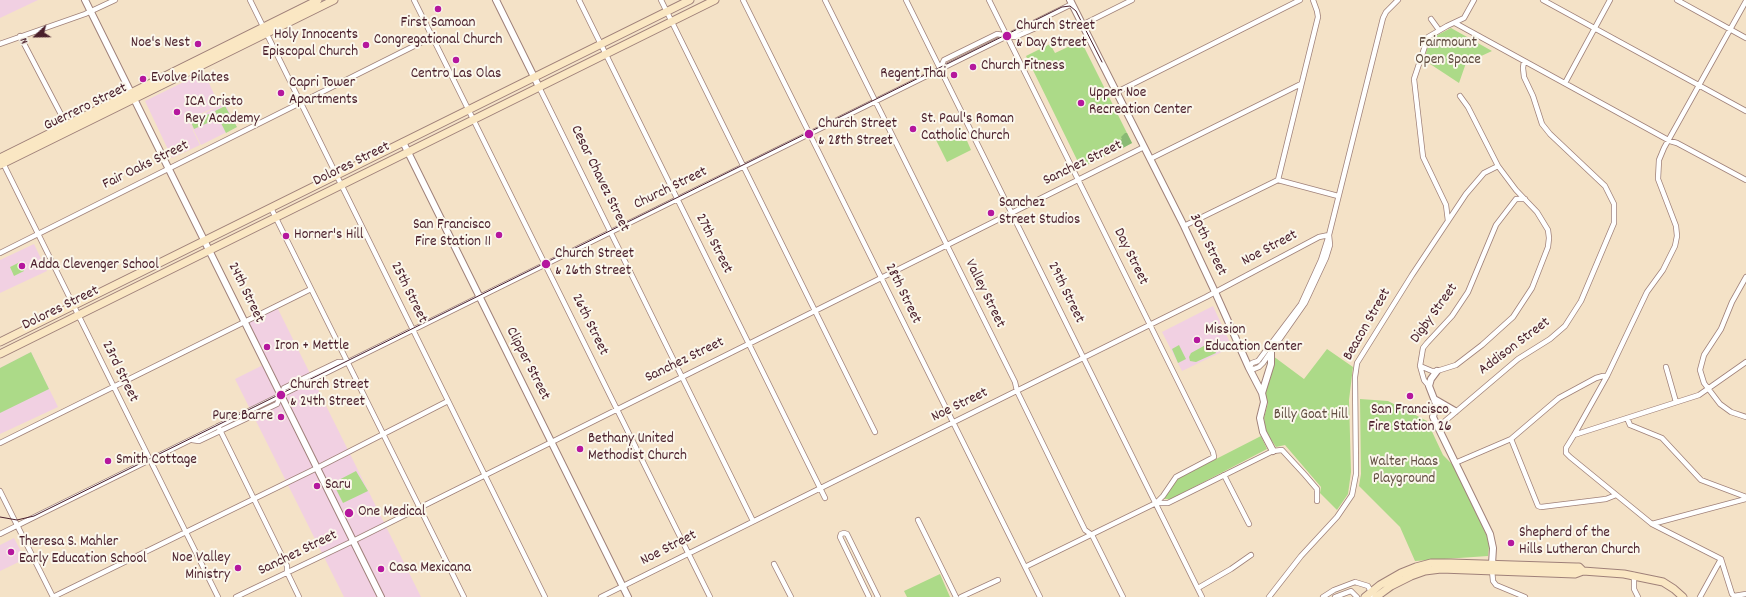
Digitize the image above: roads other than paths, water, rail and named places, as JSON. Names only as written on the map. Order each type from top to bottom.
[{"type":"main road","name":"Guerrero Street","points":[[1,161],[264,30],[318,0]]},
{"type":"main road","name":"Guerrero Street","points":[[264,30],[334,0]]},
{"type":"main road","name":"Dolores Street","points":[[0,342],[690,0]]},
{"type":"main road","name":"Dolores Street","points":[[0,354],[715,0]]},
{"type":"main road","name":"Guerrero Street","points":[[1,161],[66,124],[133,96]]},
{"type":"main road","points":[[1371,596],[1400,572],[1423,565],[1441,563],[1492,567],[1579,567],[1583,571],[1634,575],[1663,582],[1683,597]]},
{"type":"street","name":"24th Street","points":[[85,0],[381,597]]},
{"type":"street","points":[[0,44],[91,12],[114,0]]},
{"type":"street","name":"25th Street","points":[[250,0],[545,597]]},
{"type":"street","name":"26th Street","points":[[414,0],[710,597]]},
{"type":"street","name":"Cesar Chavez Street","points":[[496,0],[753,521]]},
{"type":"street","name":"27th Street","points":[[579,0],[825,498]]},
{"type":"street","points":[[661,0],[875,432]]},
{"type":"street","name":"28th Street","points":[[743,0],[952,423],[958,430],[1040,597]]},
{"type":"street","name":"Valley Street","points":[[825,0],[1014,382],[1085,530],[1092,535],[1123,597]]},
{"type":"street","name":"29th Street","points":[[906,0],[1202,597]]},
{"type":"street","name":"Day Street","points":[[989,0],[1213,452],[1214,457],[1176,477],[1163,496],[1156,503]]},
{"type":"street","points":[[1082,25],[1132,0]]},
{"type":"street","points":[[1117,92],[1300,0]]},
{"type":"street","points":[[1278,180],[1318,17],[1314,2],[1319,0]]},
{"type":"street","points":[[1328,235],[1330,245],[1326,258],[1306,303],[1259,367],[1254,369],[1249,368],[1252,363],[1258,361],[1301,304],[1321,260],[1383,18],[1386,12],[1398,0]]},
{"type":"street","points":[[1448,222],[1446,205],[1423,158],[1414,79],[1428,37],[1464,18],[1474,0]]},
{"type":"street","points":[[1544,0],[1746,111]]},
{"type":"street","points":[[1565,83],[1610,0]]},
{"type":"street","points":[[1677,0],[1746,38]]},
{"type":"street","points":[[1746,1],[1662,154],[1657,172],[1661,190],[1676,226],[1676,241],[1663,270],[1647,292],[1607,376],[1566,448],[1568,455],[1652,524],[1722,559],[1732,594],[1734,596],[1746,594]]},
{"type":"street","name":"Church Street","points":[[0,534],[743,167],[1051,14],[1071,2]]},
{"type":"street","name":"30th Street","points":[[1071,2],[1184,226],[1262,393],[1264,402],[1260,418],[1263,432],[1273,451]]},
{"type":"street","points":[[1430,19],[1439,30]]},
{"type":"street","points":[[1455,23],[1670,141],[1677,143],[1746,180]]},
{"type":"street","points":[[20,36],[66,124]]},
{"type":"street","name":"Fair Oaks Street","points":[[0,253],[432,37]]},
{"type":"street","name":"Addison Street","points":[[1438,427],[1518,359],[1550,339],[1565,326],[1581,302],[1614,223],[1614,204],[1605,186],[1550,134],[1542,124],[1533,96],[1524,77],[1522,68],[1524,61]]},
{"type":"street","points":[[1150,159],[1301,84]]},
{"type":"street","points":[[1420,366],[1432,371],[1437,371],[1456,365],[1482,345],[1513,317],[1532,288],[1548,248],[1548,230],[1541,218],[1525,198],[1516,190],[1498,166],[1468,107],[1460,96]]},
{"type":"street","name":"Clipper Street","points":[[403,142],[628,597]]},
{"type":"street","name":"Sanchez Street","points":[[236,597],[353,541],[419,506],[1144,147]]},
{"type":"street","name":"23rd Street","points":[[1,161],[218,597]]},
{"type":"street","name":"Beacon Street","points":[[1269,597],[1301,556],[1341,511],[1352,495],[1356,474],[1355,377],[1358,364],[1412,275],[1472,185],[1484,173],[1498,166]]},
{"type":"street","points":[[1184,226],[1278,180],[1338,196]]},
{"type":"street","points":[[1516,190],[1516,199],[1525,198]]},
{"type":"street","name":"Digby Street","points":[[1436,400],[1429,386],[1424,380],[1420,366],[1423,348],[1452,316],[1468,292],[1496,225],[1516,199]]},
{"type":"street","points":[[271,208],[464,597]]},
{"type":"street","name":"Noe Street","points":[[601,597],[1084,358],[1319,238],[1328,235]]},
{"type":"street","points":[[1746,277],[1732,302],[1721,329],[1702,360],[1701,376],[1714,398],[1725,409],[1746,417]]},
{"type":"street","points":[[0,443],[311,289]]},
{"type":"street","points":[[1262,393],[1271,364],[1271,352]]},
{"type":"street","points":[[1574,435],[1699,395],[1746,362]]},
{"type":"street","points":[[1666,367],[1676,402]]},
{"type":"street","points":[[1429,386],[1431,379],[1437,371]]},
{"type":"street","points":[[1455,463],[1511,439],[1559,398],[1596,378],[1607,376]]},
{"type":"street","name":"Church Street","points":[[190,440],[199,441],[277,404],[281,395]]},
{"type":"street","points":[[1455,412],[1436,400],[1433,417],[1490,534],[1493,548],[1493,582],[1496,585],[1525,597]]},
{"type":"street","points":[[0,490],[53,597],[317,468],[448,401]]},
{"type":"street","points":[[1626,418],[1630,425],[1662,438],[1701,480],[1746,498]]},
{"type":"street","points":[[218,426],[288,566],[287,572],[299,597]]},
{"type":"street","points":[[1511,439],[1538,506],[1542,507],[1606,499],[1616,495]]},
{"type":"street","points":[[1025,567],[1156,503],[1168,502],[1273,451],[1282,450],[1317,489],[1317,501]]},
{"type":"street","points":[[1224,475],[1248,524]]},
{"type":"street","points":[[1652,524],[1746,498]]},
{"type":"street","points":[[918,520],[956,597]]},
{"type":"street","points":[[869,597],[840,538],[842,534],[847,534],[878,597]]},
{"type":"street","points":[[1198,588],[1231,569],[1251,555]]},
{"type":"street","points":[[1700,597],[1722,559]]},
{"type":"street","points":[[774,564],[790,597]]},
{"type":"street","points":[[856,568],[862,565]]},
{"type":"street","points":[[1634,575],[1634,589],[1638,597]]},
{"type":"street","points":[[961,597],[998,580]]},
{"type":"street","points":[[1323,597],[1352,582],[1366,585],[1371,596]]},
{"type":"street","points":[[1335,597],[1350,591],[1357,597]]},
{"type":"tram line","points":[[0,517],[17,520],[34,516],[1062,7],[1070,6],[1076,11],[1102,62]]},
{"type":"place","name":"First Samoan Congregational Church","points":[[438,9]]},
{"type":"place","name":"Church Street & Day Street","points":[[1007,36]]},
{"type":"place","name":"Noe's Nest","points":[[198,44]]},
{"type":"place","name":"Holy Innocents Episcopal Church","points":[[366,45]]},
{"type":"place","name":"Centro Las Olas","points":[[456,60]]},
{"type":"place","name":"Church Fitness","points":[[973,67]]},
{"type":"place","name":"Regent Thai","points":[[954,75]]},
{"type":"place","name":"Evolve Pilates","points":[[143,79]]},
{"type":"place","name":"Capri Tower Apartments","points":[[281,93]]},
{"type":"place","name":"Upper Noe Recreation Center","points":[[1081,103]]},
{"type":"place","name":"ICA Cristo Rey Academy","points":[[177,112]]},
{"type":"place","name":"St. Paul's Roman Catholic Church","points":[[913,129]]},
{"type":"place","name":"Church Street & 28th Street","points":[[809,134]]},
{"type":"place","name":"Sanchez Street Studios","points":[[991,213]]},
{"type":"place","name":"San Francisco Fire Station 11","points":[[499,235]]},
{"type":"place","name":"Horner's Hill","points":[[286,236]]},
{"type":"place","name":"Church Street & 26th Street","points":[[546,264]]},
{"type":"place","name":"Adda Clevenger School","points":[[22,266]]},
{"type":"place","name":"Mission Education Center","points":[[1197,340]]},
{"type":"place","name":"Iron + Mettle","points":[[267,347]]},
{"type":"place","name":"Church Street & 24th Street","points":[[281,395]]},
{"type":"place","name":"San Francisco Fire Station 26","points":[[1410,396]]},
{"type":"place","name":"Pure Barre","points":[[281,417]]},
{"type":"place","name":"Bethany United Methodist Church","points":[[580,449]]},
{"type":"place","name":"Smith Cottage","points":[[108,461]]},
{"type":"place","name":"Saru","points":[[317,486]]},
{"type":"place","name":"One Medical","points":[[349,513]]},
{"type":"place","name":"Shepherd of the Hills Lutheran Church","points":[[1511,543]]},
{"type":"place","name":"Theresa S. Mahler Early Education School","points":[[11,552]]},
{"type":"place","name":"Noe Valley Ministry","points":[[238,568]]},
{"type":"place","name":"Casa Mexicana","points":[[381,569]]},
{"type":"park label","name":"Fairmount Open Space","points":[[1448,52]]},
{"type":"park label","name":"Billy Goat Hill","points":[[1311,416]]},
{"type":"park label","name":"Walter Haas Playground","points":[[1404,472]]}]
